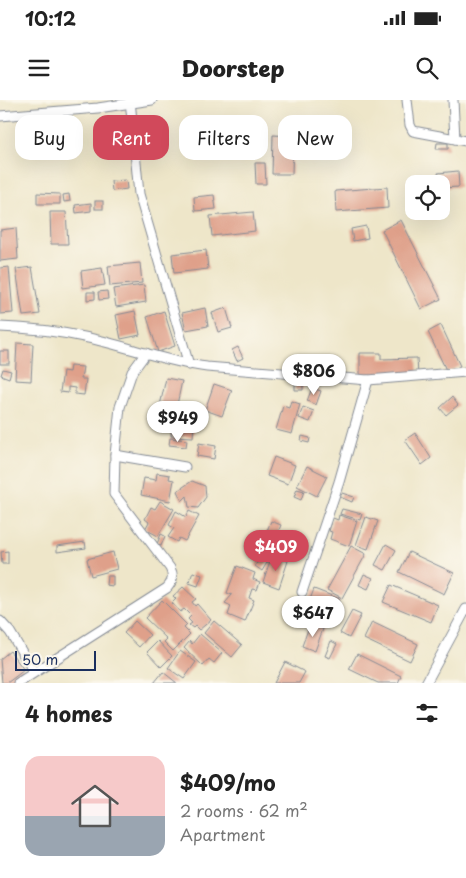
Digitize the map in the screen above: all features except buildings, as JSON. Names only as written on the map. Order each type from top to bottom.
[{"type":"street","points":[[0,116],[152,100]]},
{"type":"street","points":[[407,100],[410,125],[414,131],[466,141]]},
{"type":"street","points":[[452,100],[456,139]]},
{"type":"street","points":[[130,102],[139,194],[189,365]]},
{"type":"street","points":[[0,327],[39,329],[85,337],[189,365],[368,380],[466,372]]},
{"type":"street","points":[[18,683],[168,588],[173,578],[170,568],[116,499],[115,454],[120,407],[132,372],[146,353]]},
{"type":"street","points":[[302,592],[339,482],[368,380]]},
{"type":"street","points":[[115,454],[185,467]]},
{"type":"street","points":[[426,683],[466,609]]},
{"type":"street","points":[[0,622],[10,632],[34,672]]}]
